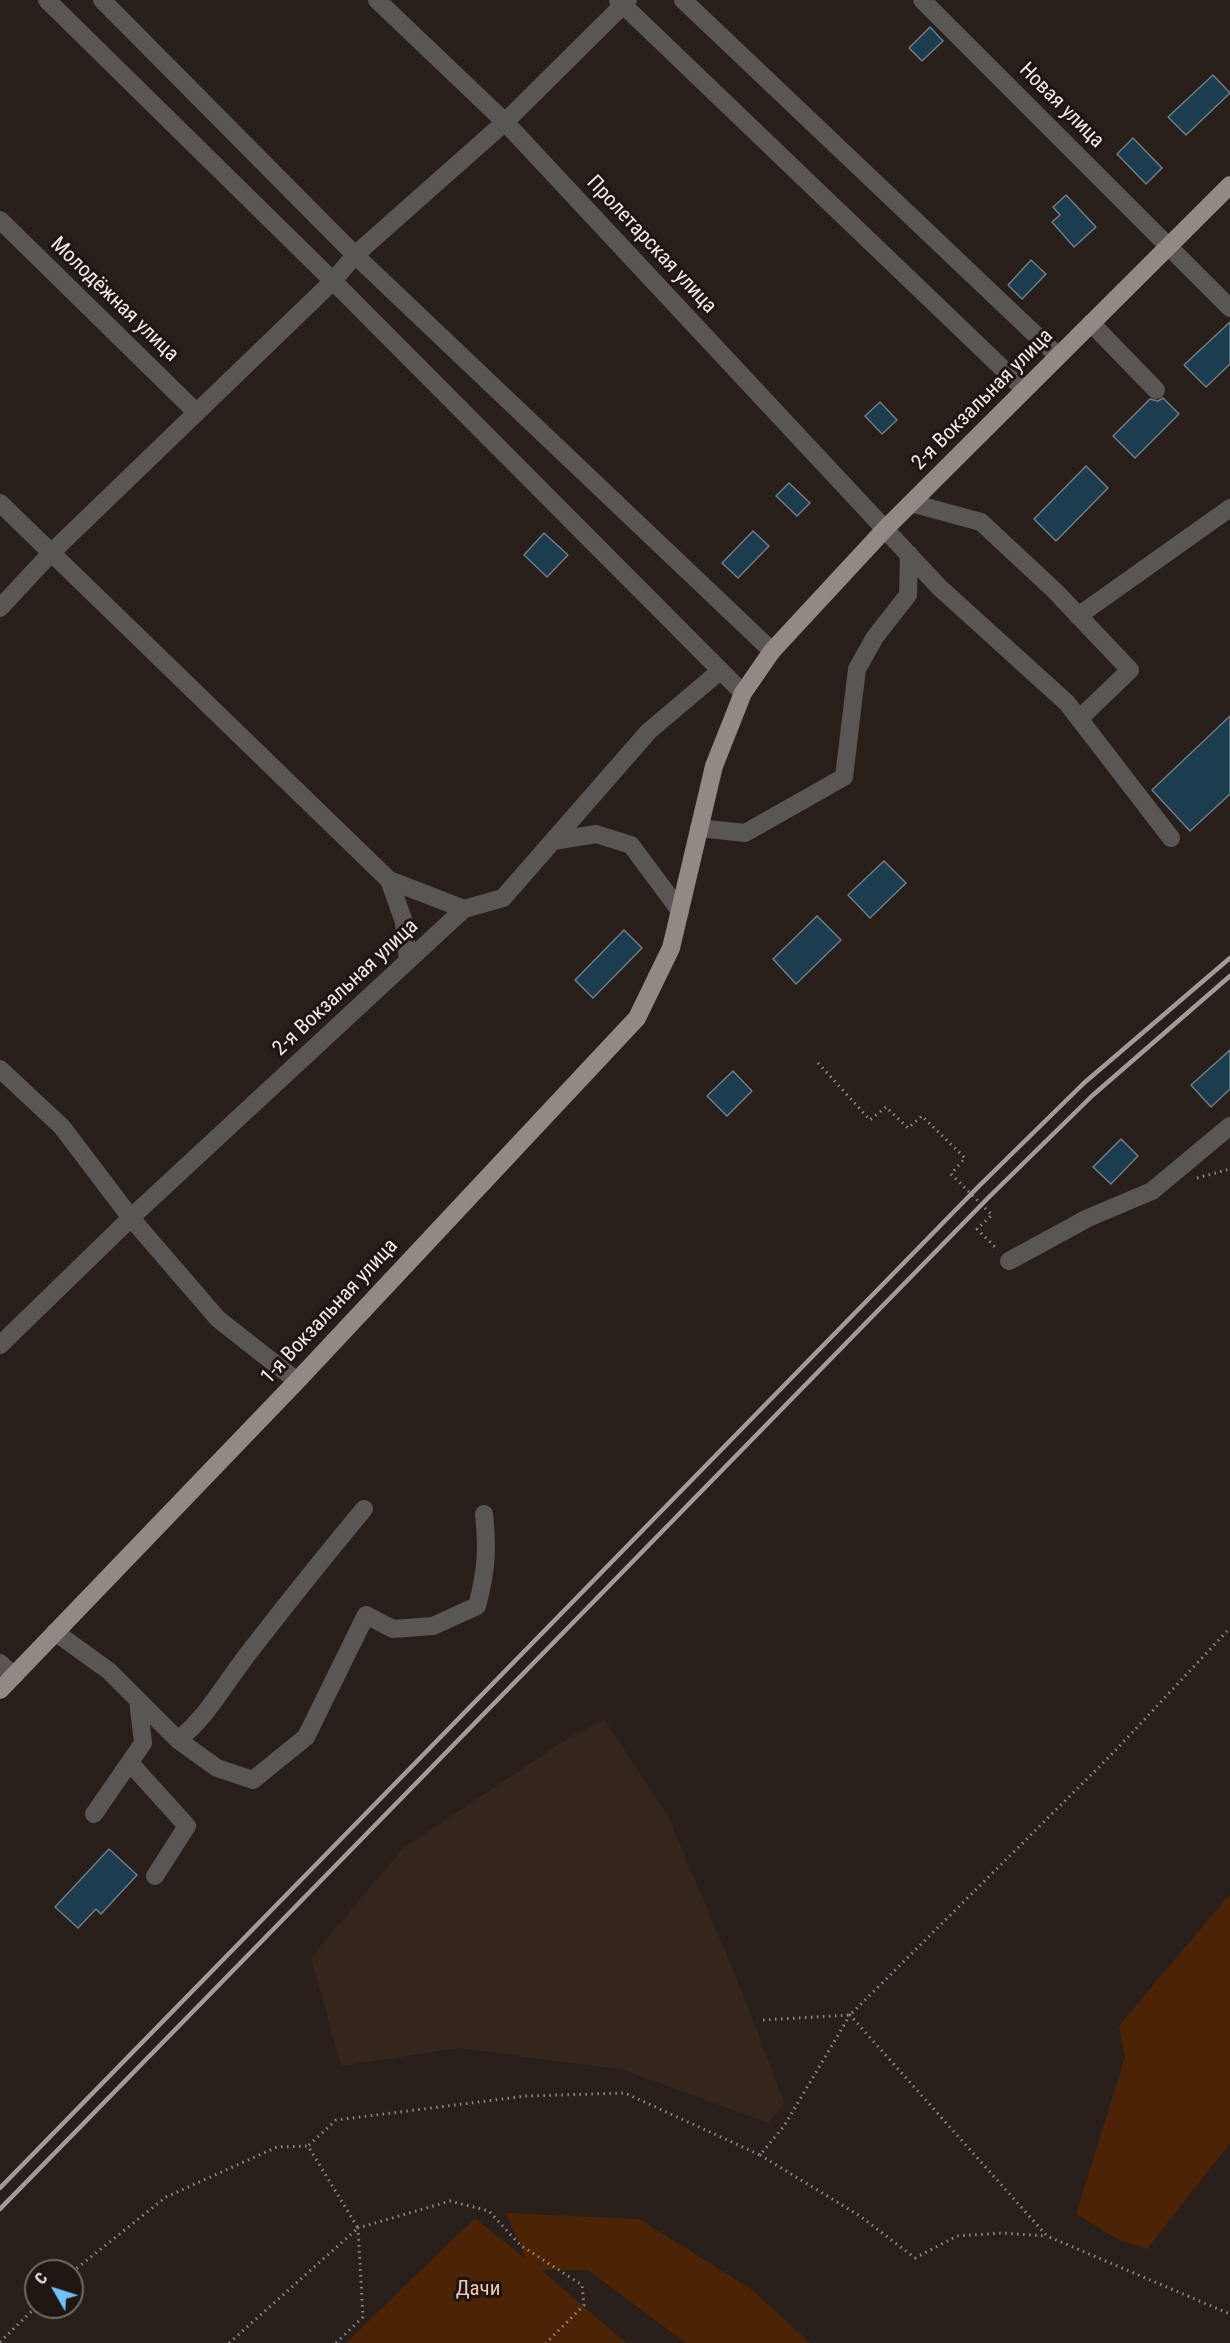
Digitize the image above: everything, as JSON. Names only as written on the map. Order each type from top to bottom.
[{"type":"main road","name":"2-я Вокзальная улица","points":[[699,828],[714,766],[743,693],[772,651],[886,528],[1230,185]]},
{"type":"main road","name":"1-я Вокзальная улица","points":[[0,1690],[297,1381],[637,1018],[672,948],[699,828]]},
{"type":"street","points":[[47,0],[333,280],[743,693]]},
{"type":"street","points":[[102,0],[355,255],[772,651]]},
{"type":"street","name":"Пролетарская улица","points":[[377,0],[505,122],[939,587],[1067,704],[1171,838]]},
{"type":"street","points":[[683,0],[1058,356]]},
{"type":"street","name":"Новая улица","points":[[922,0],[1230,308]]},
{"type":"street","points":[[0,608],[52,552],[333,280],[355,255],[505,122],[623,2],[1024,389]]},
{"type":"street","name":"Молодёжная улица","points":[[0,220],[196,411]]},
{"type":"street","points":[[1091,322],[1156,390]]},
{"type":"street","points":[[0,503],[389,880],[464,909]]},
{"type":"street","points":[[911,503],[981,522],[1130,670],[1079,719]]},
{"type":"street","points":[[1078,616],[1230,508]]},
{"type":"street","points":[[699,828],[745,833],[844,777],[857,669],[875,637],[908,595],[909,554]]},
{"type":"street","name":"2-я Вокзальная улица","points":[[0,1345],[131,1218],[464,909],[503,898],[648,731],[720,671]]},
{"type":"street","points":[[554,841],[596,834],[631,845],[680,911]]},
{"type":"street","points":[[389,880],[404,922],[408,960]]},
{"type":"street","points":[[0,1069],[62,1127],[131,1218],[218,1319],[297,1381]]},
{"type":"street","points":[[1009,1261],[1088,1218],[1152,1191],[1230,1126]]},
{"type":"street","points":[[178,1740],[199,1723],[249,1652],[364,1509]]},
{"type":"street","points":[[56,1632],[109,1671],[178,1740],[217,1768],[253,1780],[306,1737],[366,1614],[393,1629],[403,1629],[433,1626],[477,1606],[486,1573],[487,1544],[484,1514]]},
{"type":"street","points":[[0,1663],[14,1676]]},
{"type":"street","points":[[94,1814],[143,1743],[138,1700]]},
{"type":"street","points":[[130,1763],[187,1826],[155,1876]]},
{"type":"path","points":[[818,1063],[870,1120],[886,1107],[908,1128],[922,1116],[964,1158],[951,1174],[992,1215],[977,1229],[1009,1261]]},
{"type":"path","points":[[760,2155],[784,2126],[850,2015],[1113,1753],[1230,1628]]},
{"type":"path","points":[[763,2020],[850,2015]]},
{"type":"path","points":[[850,2015],[1047,2236]]},
{"type":"path","points":[[84,2263],[166,2198],[277,2147],[308,2146],[336,2120],[526,2096],[625,2093],[760,2155],[860,2216],[915,2258],[957,2236],[1002,2233],[1047,2236],[1230,2314]]},
{"type":"path","points":[[308,2146],[358,2228],[363,2317],[336,2343]]},
{"type":"path","points":[[228,2343],[358,2228],[450,2201],[489,2211],[520,2245],[582,2285],[584,2305],[546,2343]]},
{"type":"path","points":[[0,2342],[24,2319]]},
{"type":"shaded area","points":[[604,1719],[668,1816],[738,1982],[785,2104],[768,2123],[624,2070],[458,2048],[341,2066],[311,1958],[404,1847],[567,1739]]},
{"type":"green space","points":[[1230,1894],[1230,2143],[1147,2249],[1119,2240],[1076,2214],[1125,2057],[1119,2026]]},
{"type":"green space","name":"Дачи","points":[[506,2213],[639,2219],[751,2289],[810,2343],[686,2343],[588,2270],[541,2270],[626,2343],[346,2343],[475,2218],[526,2259]]},
{"type":"building","points":[[930,27],[943,41],[922,61],[909,48]]},
{"type":"building","points":[[1213,75],[1230,93],[1186,135],[1168,117]]},
{"type":"building","points":[[1133,138],[1162,168],[1146,184],[1117,154]]},
{"type":"building","points":[[1066,195],[1096,227],[1074,247],[1052,222],[1060,215],[1053,207]]},
{"type":"building","points":[[1031,260],[1046,274],[1022,299],[1008,285]]},
{"type":"building","points":[[1230,322],[1230,364],[1206,387],[1184,365]]},
{"type":"building","points":[[1163,398],[1179,414],[1135,458],[1113,436],[1150,399],[1158,401]]},
{"type":"building","points":[[880,402],[897,420],[882,434],[865,416]]},
{"type":"building","points":[[1086,466],[1108,488],[1056,541],[1034,519]]},
{"type":"building","points":[[789,483],[810,503],[797,516],[776,496]]},
{"type":"building","points":[[753,531],[769,546],[738,578],[722,563]]},
{"type":"building","points":[[544,533],[568,555],[547,577],[524,555]]},
{"type":"building","points":[[1230,716],[1230,794],[1190,831],[1152,790]]},
{"type":"building","points":[[884,861],[906,883],[870,918],[848,895]]},
{"type":"building","points":[[817,916],[841,940],[796,984],[773,959]]},
{"type":"building","points":[[624,930],[642,948],[593,998],[575,980]]},
{"type":"building","points":[[1230,1050],[1230,1089],[1211,1107],[1191,1085]]},
{"type":"building","points":[[733,1071],[752,1091],[727,1116],[707,1096]]},
{"type":"building","points":[[1121,1139],[1138,1156],[1111,1184],[1093,1167]]},
{"type":"building","points":[[109,1849],[137,1875],[101,1914],[96,1909],[78,1928],[55,1907]]},
{"type":"railway","points":[[0,2188],[978,1187],[1084,1083],[1230,958]]},
{"type":"railway","points":[[0,2209],[988,1198],[1093,1095],[1230,976]]}]
